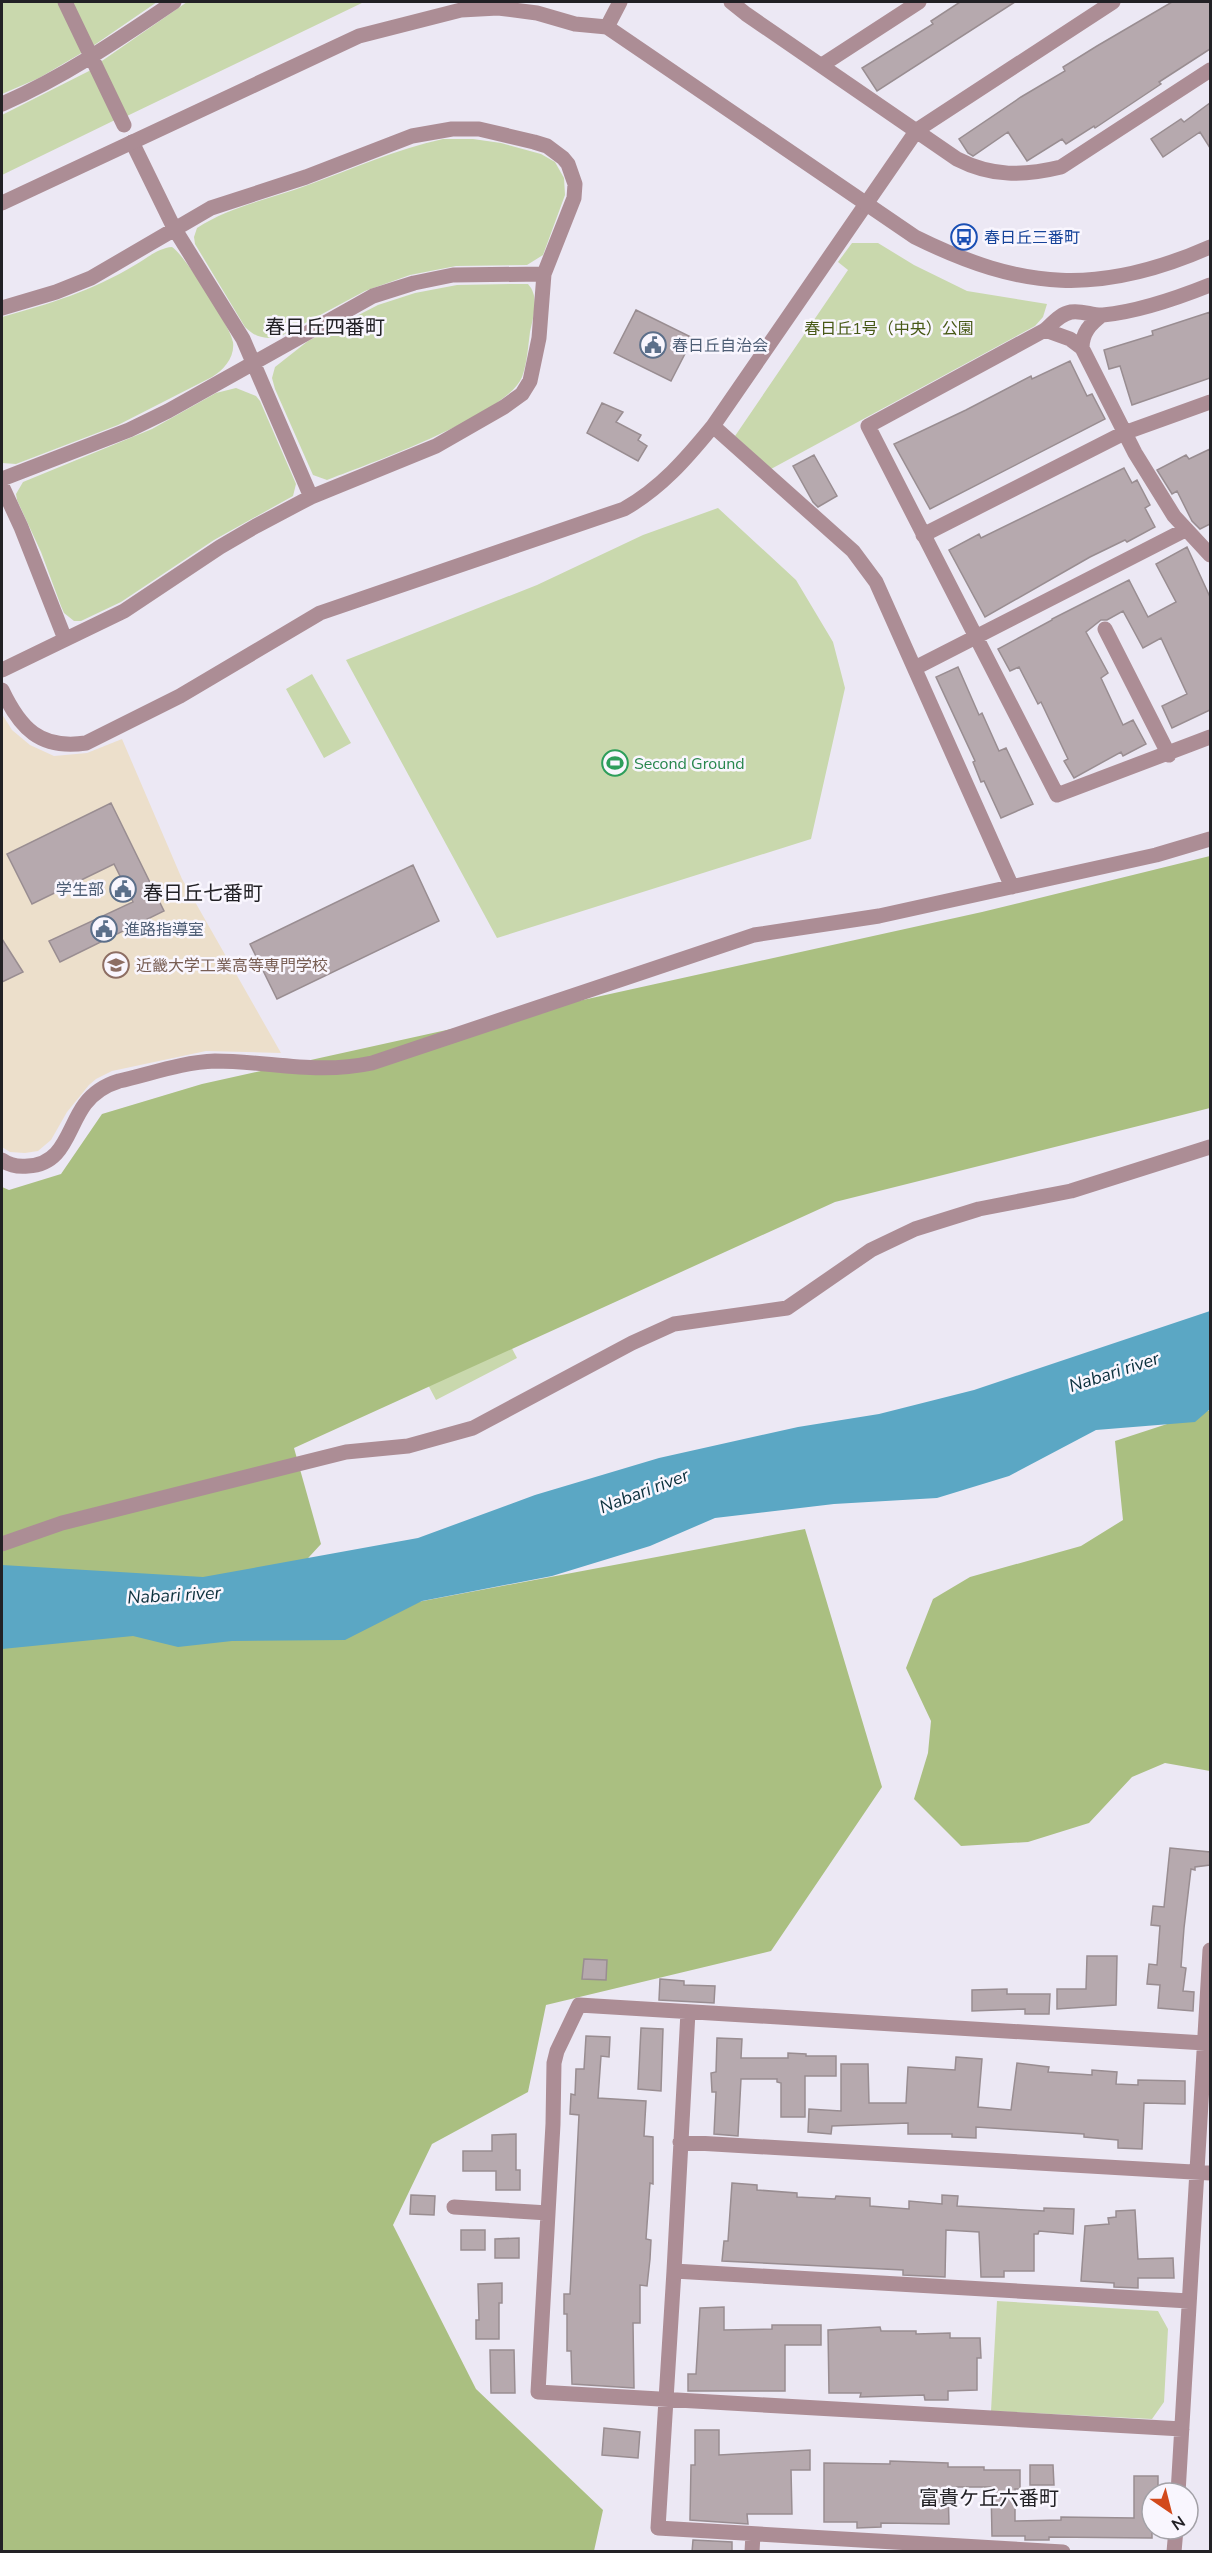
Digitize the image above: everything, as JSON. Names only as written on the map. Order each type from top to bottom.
[{"type":"street","points":[[64,2],[124,125]]},
{"type":"street","points":[[2,104],[92,58],[174,2]]},
{"type":"street","points":[[607,27],[620,2]]},
{"type":"street","points":[[731,2],[972,167],[994,173],[1034,174],[1061,167],[1210,70]]},
{"type":"street","points":[[822,65],[920,2]]},
{"type":"street","points":[[2,690],[20,723],[29,731],[57,743],[86,743],[180,696],[320,613],[624,509],[654,489],[678,468],[713,426],[917,130],[1113,2]]},
{"type":"street","points":[[2,203],[359,36],[461,10],[498,8],[537,13],[575,24],[607,27],[915,237],[950,254],[996,271],[1047,280],[1094,280],[1121,276],[1179,259],[1210,247]]},
{"type":"street","points":[[2,308],[56,292],[91,278],[211,208],[306,177],[412,136],[452,129],[479,129],[504,133],[547,146],[568,164],[575,184],[574,198],[544,274],[539,338],[530,381],[522,394],[504,407],[436,446],[311,497],[220,547],[124,611],[2,670]]},
{"type":"street","points":[[132,142],[174,228],[219,298],[254,362],[311,497]]},
{"type":"street","points":[[2,479],[129,430],[168,411],[358,303],[414,283],[453,275],[544,274]]},
{"type":"street","points":[[1210,285],[1160,302],[1102,315],[1070,312],[1058,318],[1045,330],[868,426],[1058,795],[1169,755],[1210,737]]},
{"type":"street","points":[[1102,315],[1088,328],[1082,341],[1082,348],[1124,432],[1152,480],[1185,530],[1210,555]]},
{"type":"street","points":[[1045,330],[1070,339],[1082,348]]},
{"type":"street","points":[[923,535],[1124,432],[1210,402]]},
{"type":"street","points":[[713,426],[853,551],[876,582],[1012,887]]},
{"type":"street","points":[[2,486],[21,527],[64,639]]},
{"type":"street","points":[[915,668],[1185,530]]},
{"type":"street","points":[[1105,628],[1169,755]]},
{"type":"street","points":[[2,1160],[18,1167],[45,1162],[57,1154],[85,1104],[105,1086],[119,1081],[211,1061],[314,1069],[363,1065],[754,935],[879,916],[1155,855],[1210,839]]},
{"type":"street","points":[[2,1544],[62,1522],[346,1452],[408,1446],[473,1428],[632,1343],[674,1324],[787,1308],[871,1250],[915,1229],[980,1209],[1071,1191],[1210,1147]]},
{"type":"street","points":[[1179,2481],[1189,2301],[1203,2173],[1205,2043],[1210,1950]]},
{"type":"street","points":[[1182,2429],[538,2392],[554,2063],[579,2005],[1205,2043]]},
{"type":"street","points":[[688,2012],[658,2528],[1063,2552]]},
{"type":"street","points":[[680,2142],[1203,2173]]},
{"type":"street","points":[[454,2207],[548,2213]]},
{"type":"street","points":[[674,2271],[1189,2301]]},
{"type":"street","points":[[752,2552],[753,2534]]},
{"type":"shaded area","name":"近畿大学工業高等専門学校","points":[[2,714],[12,730],[30,745],[54,756],[87,753],[122,739],[182,879],[281,1053],[206,1051],[112,1071],[89,1085],[67,1112],[51,1140],[38,1151],[25,1153],[10,1152],[2,1147]]},
{"type":"green space","points":[[2,2],[60,2],[85,51],[39,78],[2,94]]},
{"type":"green space","points":[[69,2],[157,2],[90,48]]},
{"type":"green space","points":[[187,2],[364,2],[127,116],[99,63]]},
{"type":"green space","points":[[91,70],[115,120],[2,175],[2,115]]},
{"type":"green space","points":[[443,139],[473,139],[501,143],[541,154],[555,162],[564,178],[565,195],[543,255],[527,265],[456,266],[410,275],[365,291],[281,336],[262,337],[253,334],[245,327],[195,244],[194,237],[197,228],[237,208],[391,154]]},
{"type":"green space","name":"春日丘1号（中央）公園","points":[[852,243],[878,243],[914,265],[967,291],[1047,304],[1043,317],[1035,326],[771,469],[735,436],[848,270],[838,262]]},
{"type":"green space","points":[[172,247],[196,277],[231,334],[232,353],[221,371],[118,425],[16,464],[2,463],[2,317],[53,302],[86,289],[119,274],[157,252]]},
{"type":"green space","points":[[528,284],[534,295],[535,307],[524,372],[511,392],[491,407],[464,422],[402,451],[327,480],[313,475],[275,389],[272,378],[275,367],[308,341],[378,305],[415,293],[457,285]]},
{"type":"green space","points":[[236,388],[256,396],[260,401],[296,484],[293,496],[214,540],[121,602],[81,621],[74,621],[64,613],[41,552],[17,500],[16,494],[23,482],[152,429],[216,393]]},
{"type":"green space","name":"Second Ground","points":[[718,508],[796,580],[833,642],[845,688],[811,839],[497,938],[346,660],[537,585],[643,535]]},
{"type":"green space","points":[[312,674],[351,743],[324,758],[286,689]]},
{"type":"green space","points":[[1210,856],[1210,1108],[835,1202],[294,1448],[321,1544],[233,1640],[264,1631],[805,1529],[882,1787],[771,1951],[546,2005],[528,2092],[432,2144],[393,2225],[476,2389],[603,2510],[594,2551],[2,2551],[2,1187],[9,1190],[61,1174],[102,1114],[202,1084],[982,912]]},
{"type":"green space","points":[[488,1303],[517,1358],[436,1400],[417,1364]]},
{"type":"green space","points":[[1210,1410],[1210,1771],[1165,1763],[1132,1777],[1089,1823],[1028,1842],[961,1846],[914,1799],[928,1753],[931,1721],[906,1668],[933,1599],[970,1577],[1081,1546],[1123,1520],[1115,1441]]},
{"type":"green space","points":[[997,2301],[1158,2311],[1168,2329],[1164,2402],[1152,2419],[991,2411]]},
{"type":"water","name":"Nabari river","points":[[1210,1311],[1210,1409],[1195,1422],[1096,1430],[1009,1476],[937,1498],[834,1504],[715,1518],[650,1546],[552,1576],[422,1601],[345,1640],[232,1641],[178,1647],[133,1636],[2,1649],[2,1565],[203,1577],[418,1538],[535,1495],[659,1458],[798,1427],[879,1414],[974,1390]]},
{"type":"building","points":[[960,2],[1015,2],[877,91],[862,68],[933,24],[931,21]]},
{"type":"building","points":[[1172,2],[1210,2],[1210,49],[1095,128],[1094,126],[1066,144],[1062,139],[1027,161],[1008,132],[973,156],[968,153],[959,139],[1021,97],[1065,71],[1063,67]]},
{"type":"building","points":[[1210,103],[1210,148],[1200,132],[1163,157],[1151,139],[1181,119],[1184,122]]},
{"type":"building","name":"春日丘自治会","points":[[636,310],[693,338],[671,381],[614,353]]},
{"type":"building","points":[[1210,312],[1210,378],[1132,405],[1120,366],[1109,369],[1104,350],[1153,335],[1152,331]]},
{"type":"building","points":[[1070,361],[1087,396],[1092,394],[1105,419],[930,509],[894,444],[1031,376],[1032,379]]},
{"type":"building","points":[[602,403],[623,412],[616,422],[641,435],[638,440],[647,446],[638,461],[587,433]]},
{"type":"building","points":[[1210,449],[1210,524],[1200,529],[1192,521],[1177,491],[1172,494],[1157,470],[1186,455],[1189,459]]},
{"type":"building","points":[[814,455],[837,496],[818,507],[793,466]]},
{"type":"building","points":[[1124,468],[1132,483],[1137,480],[1150,505],[1145,508],[1155,527],[1127,542],[1125,540],[1090,557],[985,617],[949,550],[979,534],[981,538]]},
{"type":"building","points":[[1187,547],[1210,597],[1210,710],[1172,728],[1162,706],[1187,694],[1161,638],[1143,648],[1123,611],[1107,620],[1101,620],[1086,632],[1108,673],[1101,678],[1123,725],[1133,720],[1146,744],[1123,756],[1121,752],[1074,778],[1064,761],[1068,759],[1041,702],[1038,704],[1019,667],[1010,671],[998,649],[1129,580],[1148,617],[1176,602],[1156,564]]},
{"type":"building","points":[[958,667],[979,715],[982,713],[999,751],[1006,748],[1033,804],[1001,818],[984,781],[981,782],[973,762],[975,761],[936,677]]},
{"type":"building","points":[[111,803],[164,911],[60,962],[49,941],[133,902],[114,864],[32,904],[7,854]]},
{"type":"building","points":[[413,865],[439,921],[277,999],[250,944]]},
{"type":"building","points":[[2,939],[23,972],[2,982]]},
{"type":"building","points":[[1170,1848],[1210,1852],[1210,1865],[1195,1867],[1195,1870],[1191,1869],[1184,1928],[1181,1967],[1186,1968],[1183,1991],[1194,1992],[1193,2011],[1158,2008],[1160,1985],[1147,1984],[1149,1964],[1157,1965],[1160,1926],[1151,1925],[1153,1906],[1164,1907]]},
{"type":"building","points":[[1087,1956],[1117,1956],[1116,2005],[1057,2009],[1057,1989],[1086,1989]]},
{"type":"building","points":[[584,1959],[607,1960],[606,1980],[582,1979]]},
{"type":"building","points":[[660,1979],[684,1981],[684,1985],[715,1986],[714,2003],[659,2000]]},
{"type":"building","points":[[1007,1989],[1007,1994],[1050,1994],[1049,2014],[1025,2014],[1025,2009],[972,2011],[972,1990]]},
{"type":"building","points":[[641,2028],[663,2029],[661,2091],[638,2089]]},
{"type":"building","points":[[586,2036],[610,2037],[609,2057],[601,2056],[598,2098],[646,2101],[644,2136],[653,2137],[653,2184],[650,2183],[646,2239],[651,2240],[650,2259],[647,2286],[640,2285],[640,2323],[633,2323],[634,2388],[572,2384],[571,2351],[567,2351],[567,2314],[564,2314],[564,2294],[570,2294],[579,2115],[570,2114],[571,2094],[575,2095],[576,2069],[584,2069]]},
{"type":"building","points":[[717,2038],[742,2039],[741,2058],[788,2058],[788,2053],[806,2054],[806,2056],[836,2056],[836,2076],[805,2076],[805,2117],[781,2117],[781,2083],[777,2082],[777,2079],[741,2079],[738,2136],[714,2134],[716,2092],[712,2092],[711,2073],[716,2072]]},
{"type":"building","points":[[956,2057],[982,2059],[978,2107],[1011,2110],[1017,2063],[1049,2067],[1048,2072],[1092,2075],[1092,2070],[1117,2072],[1116,2084],[1138,2085],[1138,2080],[1185,2081],[1185,2104],[1144,2103],[1142,2149],[1118,2148],[1118,2140],[1084,2137],[1084,2134],[976,2127],[976,2138],[952,2137],[952,2134],[908,2134],[908,2123],[832,2126],[831,2134],[808,2132],[809,2109],[841,2111],[841,2064],[868,2064],[869,2103],[906,2103],[908,2067],[955,2070]]},
{"type":"building","points":[[516,2134],[516,2170],[520,2170],[520,2190],[496,2190],[496,2171],[463,2171],[463,2151],[492,2151],[492,2135]]},
{"type":"building","points":[[732,2183],[757,2185],[757,2190],[797,2193],[797,2197],[870,2198],[870,2206],[909,2209],[909,2201],[942,2204],[942,2195],[958,2196],[957,2206],[1044,2211],[1044,2208],[1074,2209],[1073,2234],[1039,2231],[1038,2234],[1034,2234],[1034,2271],[1004,2271],[1004,2277],[981,2277],[979,2232],[946,2230],[945,2277],[903,2275],[903,2270],[722,2261],[724,2241],[728,2241]]},
{"type":"building","points":[[411,2195],[435,2196],[434,2215],[410,2214]]},
{"type":"building","points":[[1135,2210],[1138,2259],[1173,2258],[1174,2278],[1138,2278],[1138,2288],[1114,2287],[1114,2283],[1081,2281],[1085,2226],[1109,2224],[1108,2218],[1116,2217],[1116,2211]]},
{"type":"building","points":[[461,2230],[485,2230],[485,2250],[461,2250]]},
{"type":"building","points":[[519,2238],[519,2258],[495,2258],[495,2239]]},
{"type":"building","points":[[502,2283],[502,2303],[499,2303],[499,2339],[476,2339],[476,2320],[479,2320],[478,2284]]},
{"type":"building","points":[[724,2307],[724,2330],[772,2329],[772,2325],[821,2325],[821,2345],[785,2345],[785,2391],[688,2391],[688,2374],[696,2374],[700,2308]]},
{"type":"building","points":[[880,2327],[881,2331],[916,2331],[916,2334],[950,2333],[950,2338],[980,2338],[981,2358],[977,2358],[977,2390],[948,2391],[948,2400],[925,2400],[924,2395],[860,2397],[861,2393],[829,2393],[828,2330]]},
{"type":"building","points":[[490,2350],[514,2350],[515,2393],[491,2393]]},
{"type":"building","points":[[604,2428],[640,2432],[638,2458],[602,2455]]},
{"type":"building","points":[[695,2430],[719,2430],[719,2455],[810,2450],[810,2470],[791,2470],[792,2514],[747,2514],[748,2524],[690,2520],[691,2465],[695,2465]]},
{"type":"building","points":[[890,2461],[948,2463],[948,2467],[1020,2470],[1020,2489],[1015,2489],[1015,2521],[1061,2520],[1061,2517],[1134,2518],[1134,2476],[1158,2476],[1158,2481],[1140,2481],[1140,2538],[1049,2537],[1049,2540],[1025,2540],[1025,2536],[992,2536],[991,2487],[948,2487],[949,2524],[881,2523],[881,2527],[857,2528],[857,2522],[824,2522],[824,2463],[890,2464]]},
{"type":"building","points":[[1030,2465],[1053,2465],[1054,2485],[1030,2485]]},
{"type":"building","points":[[693,2540],[732,2542],[732,2552],[692,2552]]},
{"type":"place","name":"春日丘三番町","points":[[964,237]]},
{"type":"place","name":"春日丘自治会","points":[[653,345]]},
{"type":"place","name":"Second Ground","points":[[615,763]]},
{"type":"place","name":"学生部","points":[[123,889]]},
{"type":"place","name":"進路指導室","points":[[104,929]]},
{"type":"place","name":"近畿大学工業高等専門学校","points":[[116,965]]},
{"type":"district","name":"春日丘四番町","points":[[325,327]]},
{"type":"district","name":"春日丘七番町","points":[[203,893]]},
{"type":"district","name":"富貴ケ丘六番町","points":[[989,2498]]}]
